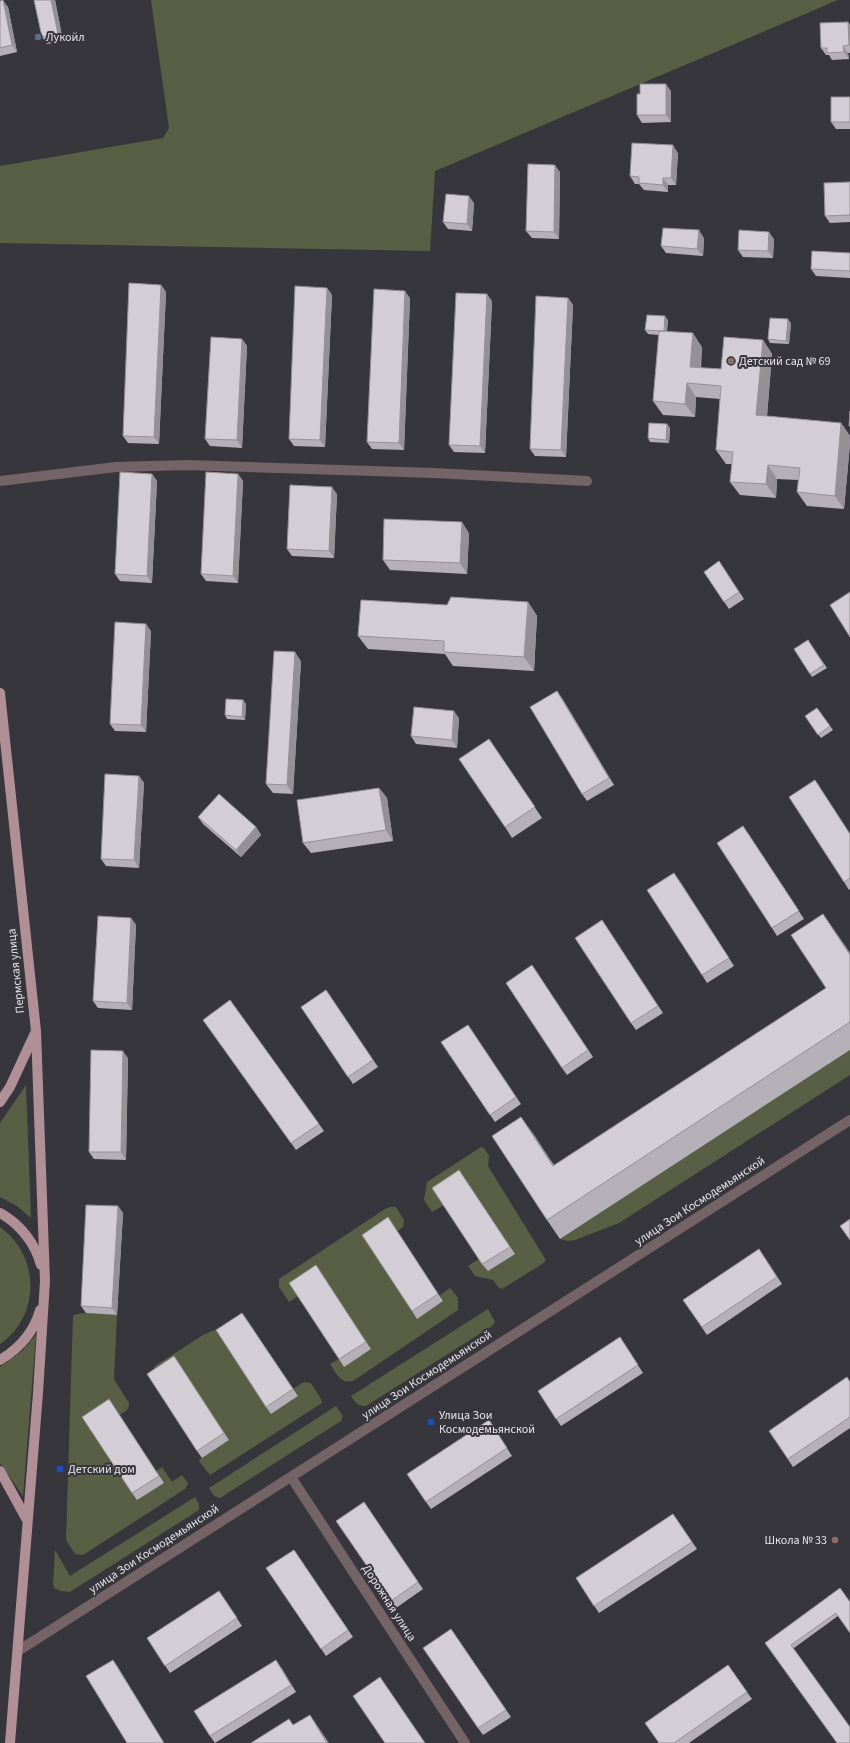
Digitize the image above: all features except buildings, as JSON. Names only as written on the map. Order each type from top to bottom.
[{"type":"main road","name":"Пермская улица","points":[[0,693],[36,1032],[45,1281]]},
{"type":"main road","points":[[0,1102],[10,1087],[36,1032]]},
{"type":"main road","points":[[0,1213],[17,1225],[31,1241],[39,1258],[45,1281],[38,1393],[10,1743]]},
{"type":"main road","points":[[0,1360],[20,1345],[33,1328],[41,1308],[45,1281]]},
{"type":"main road","points":[[0,1471],[27,1520]]},
{"type":"street","points":[[0,481],[116,466],[187,465],[434,473],[587,481]]},
{"type":"street","name":"улица Зои Космодемьянской","points":[[18,1651],[850,1120]]},
{"type":"street","name":"Дорожная улица","points":[[291,1477],[465,1743]]},
{"type":"green space","points":[[151,0],[838,0],[435,171],[430,251],[0,243],[0,166],[163,138],[169,128]]},
{"type":"green space","points":[[850,1050],[850,1075],[619,1223],[575,1240],[568,1241],[560,1239]]},
{"type":"green space","points":[[26,1085],[31,1218],[17,1206],[0,1197],[0,1123]]},
{"type":"green space","points":[[481,1147],[484,1148],[489,1156],[488,1166],[546,1260],[502,1289],[499,1288],[493,1280],[475,1276],[468,1266],[479,1259],[444,1205],[432,1212],[424,1200],[427,1182]]},
{"type":"green space","points":[[390,1207],[396,1207],[404,1220],[403,1227],[398,1231],[393,1224],[417,1318],[443,1301],[440,1295],[450,1288],[458,1298],[458,1310],[353,1381],[349,1382],[342,1380],[330,1364],[339,1359],[371,1349],[321,1273],[298,1296],[289,1302],[279,1287],[279,1279]]},
{"type":"green space","points":[[0,1227],[13,1239],[23,1253],[28,1269],[30,1286],[29,1302],[23,1318],[13,1332],[0,1344]]},
{"type":"green space","points":[[488,1309],[495,1322],[492,1326],[366,1406],[359,1405],[351,1396]]},
{"type":"green space","points":[[86,1313],[117,1315],[114,1379],[129,1403],[125,1412],[120,1415],[156,1471],[162,1467],[172,1482],[182,1475],[188,1483],[185,1489],[83,1555],[75,1554],[66,1540],[73,1316]]},
{"type":"green space","points":[[245,1317],[247,1320],[221,1337],[271,1414],[298,1396],[293,1389],[304,1382],[311,1383],[322,1403],[210,1475],[199,1461],[200,1459],[229,1440],[179,1364],[151,1375],[155,1366],[203,1335]]},
{"type":"green space","points":[[36,1335],[23,1496],[0,1463],[0,1367],[22,1351]]},
{"type":"green space","points":[[336,1406],[343,1416],[341,1421],[220,1498],[214,1496],[209,1488]]},
{"type":"green space","points":[[195,1497],[199,1504],[199,1510],[70,1592],[61,1591],[54,1588],[55,1550],[70,1576]]},
{"type":"place","name":"Лукойл","points":[[38,37]]},
{"type":"place","name":"Детский сад № 69","points":[[731,361]]},
{"type":"place","name":"Улица Зои Космодемьянской","points":[[431,1422]]},
{"type":"place","name":"Детский дом","points":[[60,1469]]},
{"type":"place","name":"Школа № 33","points":[[835,1540]]}]
